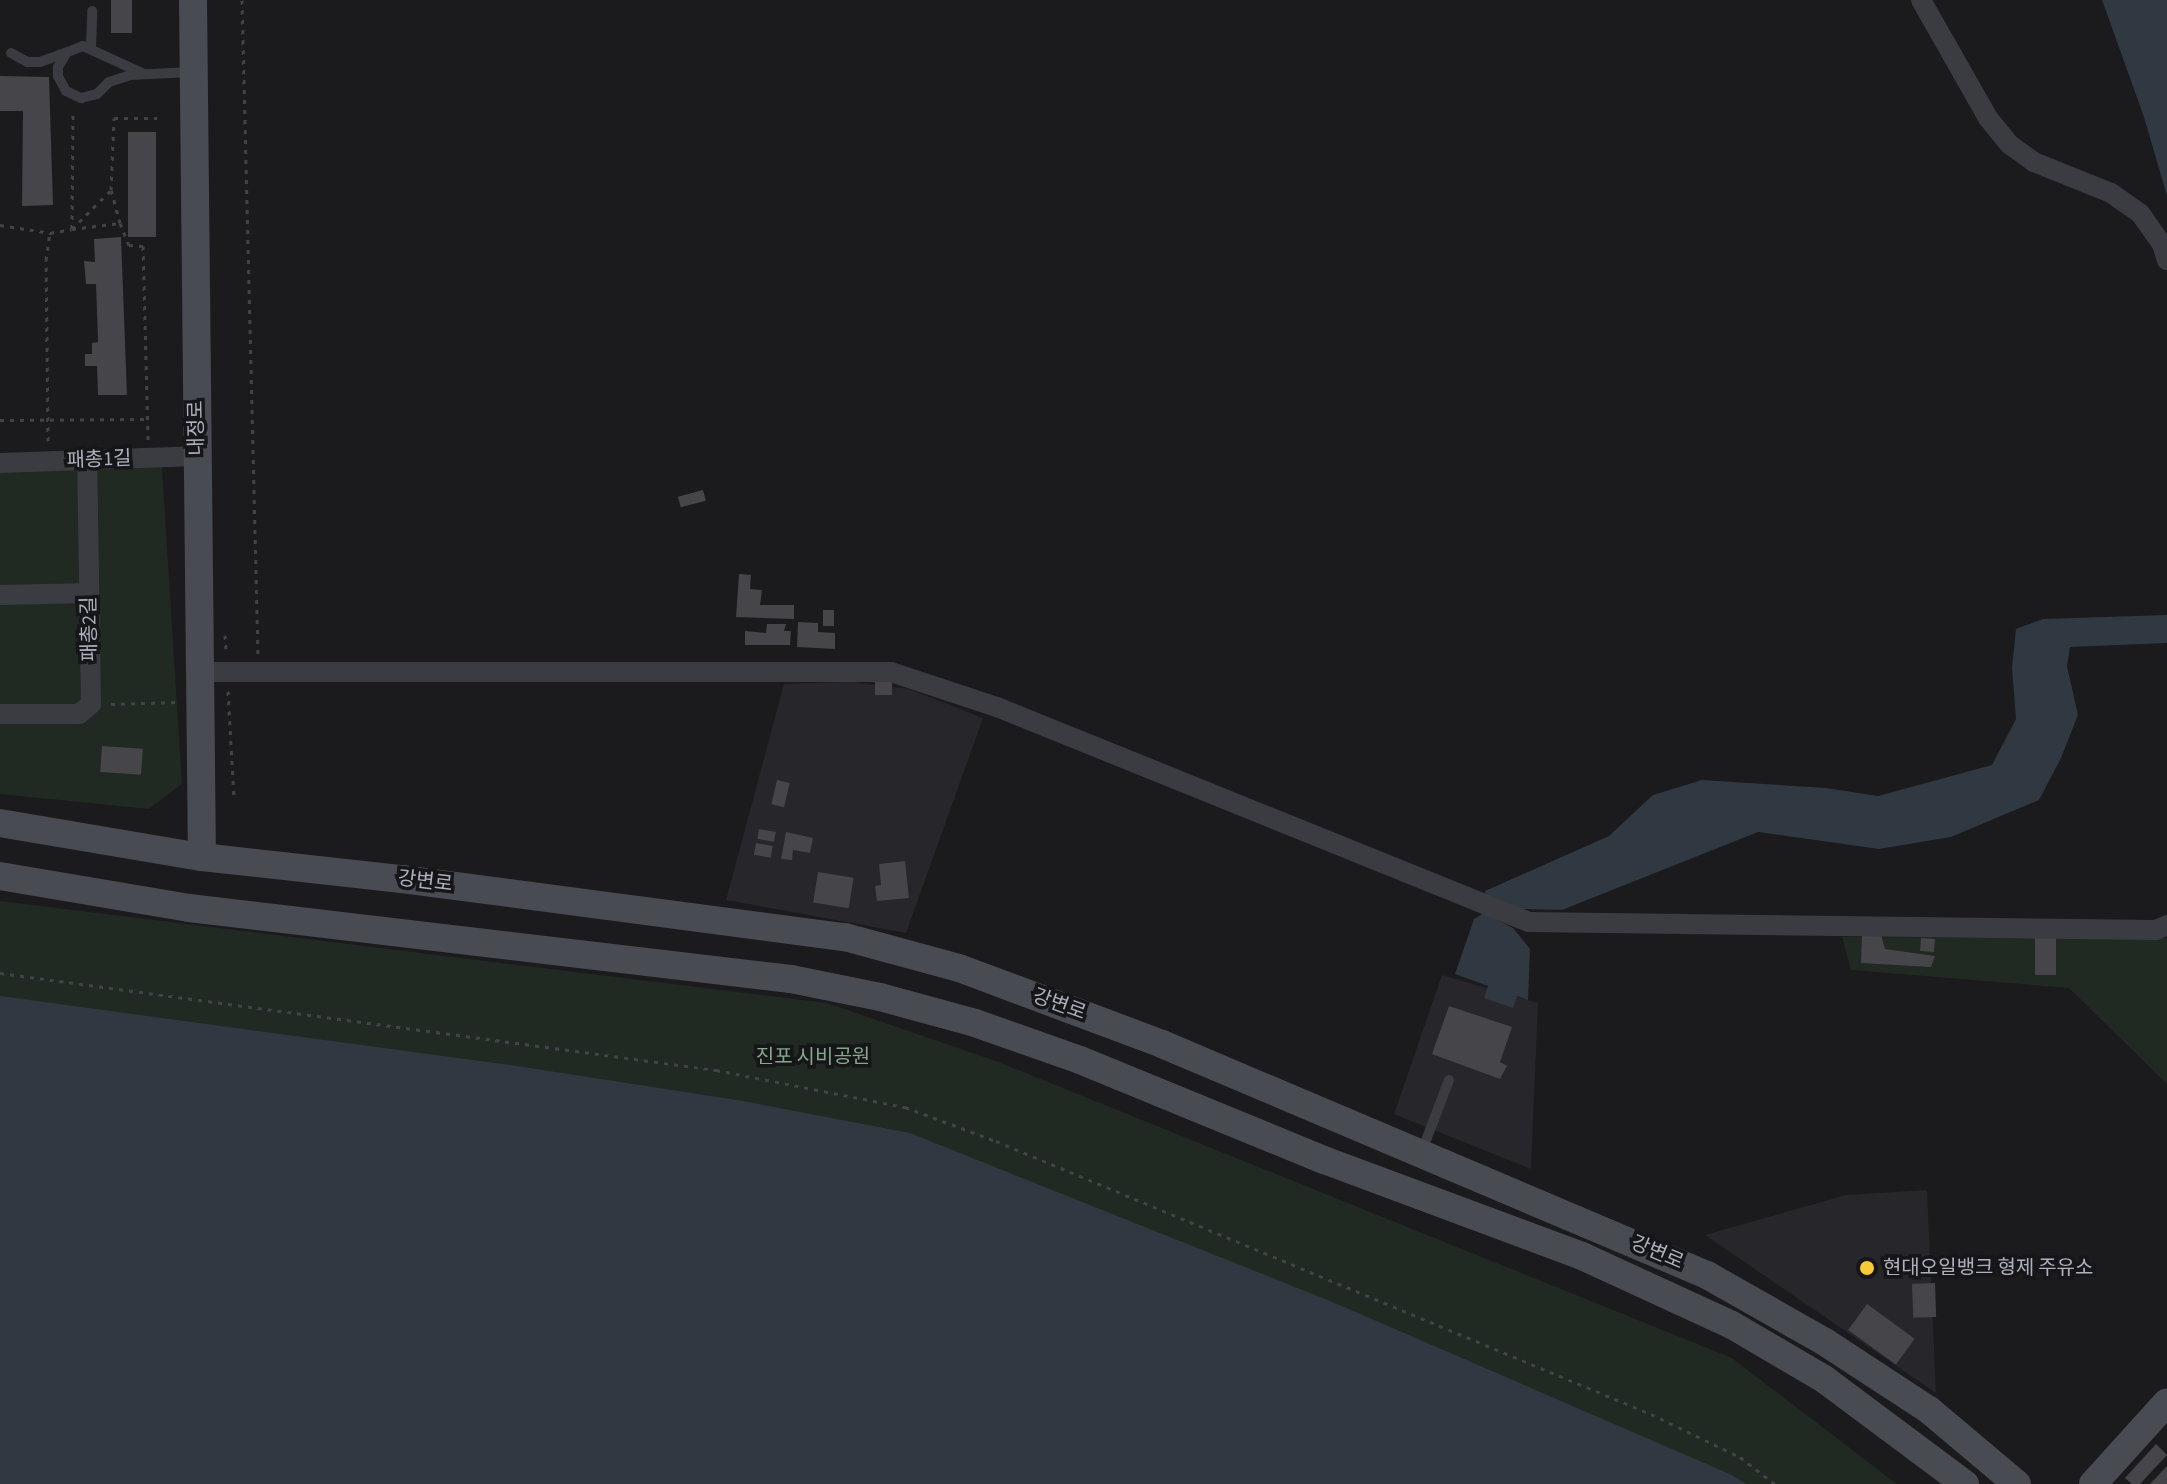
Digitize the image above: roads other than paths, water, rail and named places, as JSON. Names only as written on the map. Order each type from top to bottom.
[{"type":"street","name":"내정로","points":[[193,0],[202,857]]},
{"type":"street","points":[[1921,0],[1988,118],[2009,144],[2034,162],[2111,193],[2140,213],[2162,244],[2167,260]]},
{"type":"street","name":"패총1길","points":[[0,463],[197,456]]},
{"type":"street","name":"패총2길","points":[[0,714],[79,714],[91,704],[87,460]]},
{"type":"street","points":[[0,595],[89,593]]},
{"type":"street","points":[[200,672],[891,672],[997,707],[1529,922],[2156,930],[2167,925]]},
{"type":"street","name":"강변로","points":[[0,823],[202,857],[402,879],[845,937],[959,968],[1162,1044],[1707,1275],[1825,1342],[1929,1410],[2017,1484]]},
{"type":"street","name":"강변로","points":[[0,876],[189,908],[791,979],[880,997],[975,1023],[1080,1060],[1365,1176],[1582,1256],[1718,1319],[1824,1379],[1965,1484]]},
{"type":"street","points":[[2093,1484],[2167,1402]]},
{"type":"lane","points":[[91,48],[92,11]]},
{"type":"lane","points":[[11,53],[27,62],[40,62],[83,46],[117,65],[142,73]]},
{"type":"lane","points":[[60,84],[58,67],[67,52]]},
{"type":"lane","points":[[40,62],[73,96],[89,97],[120,77],[142,73],[193,72]]},
{"type":"lane","points":[[1421,1152],[1449,1080]]},
{"type":"place","name":"현대오일뱅크 형제 주유소","points":[[1867,1268]]},
{"type":"park label","name":"진포 시비공원","points":[[813,1057]]}]
